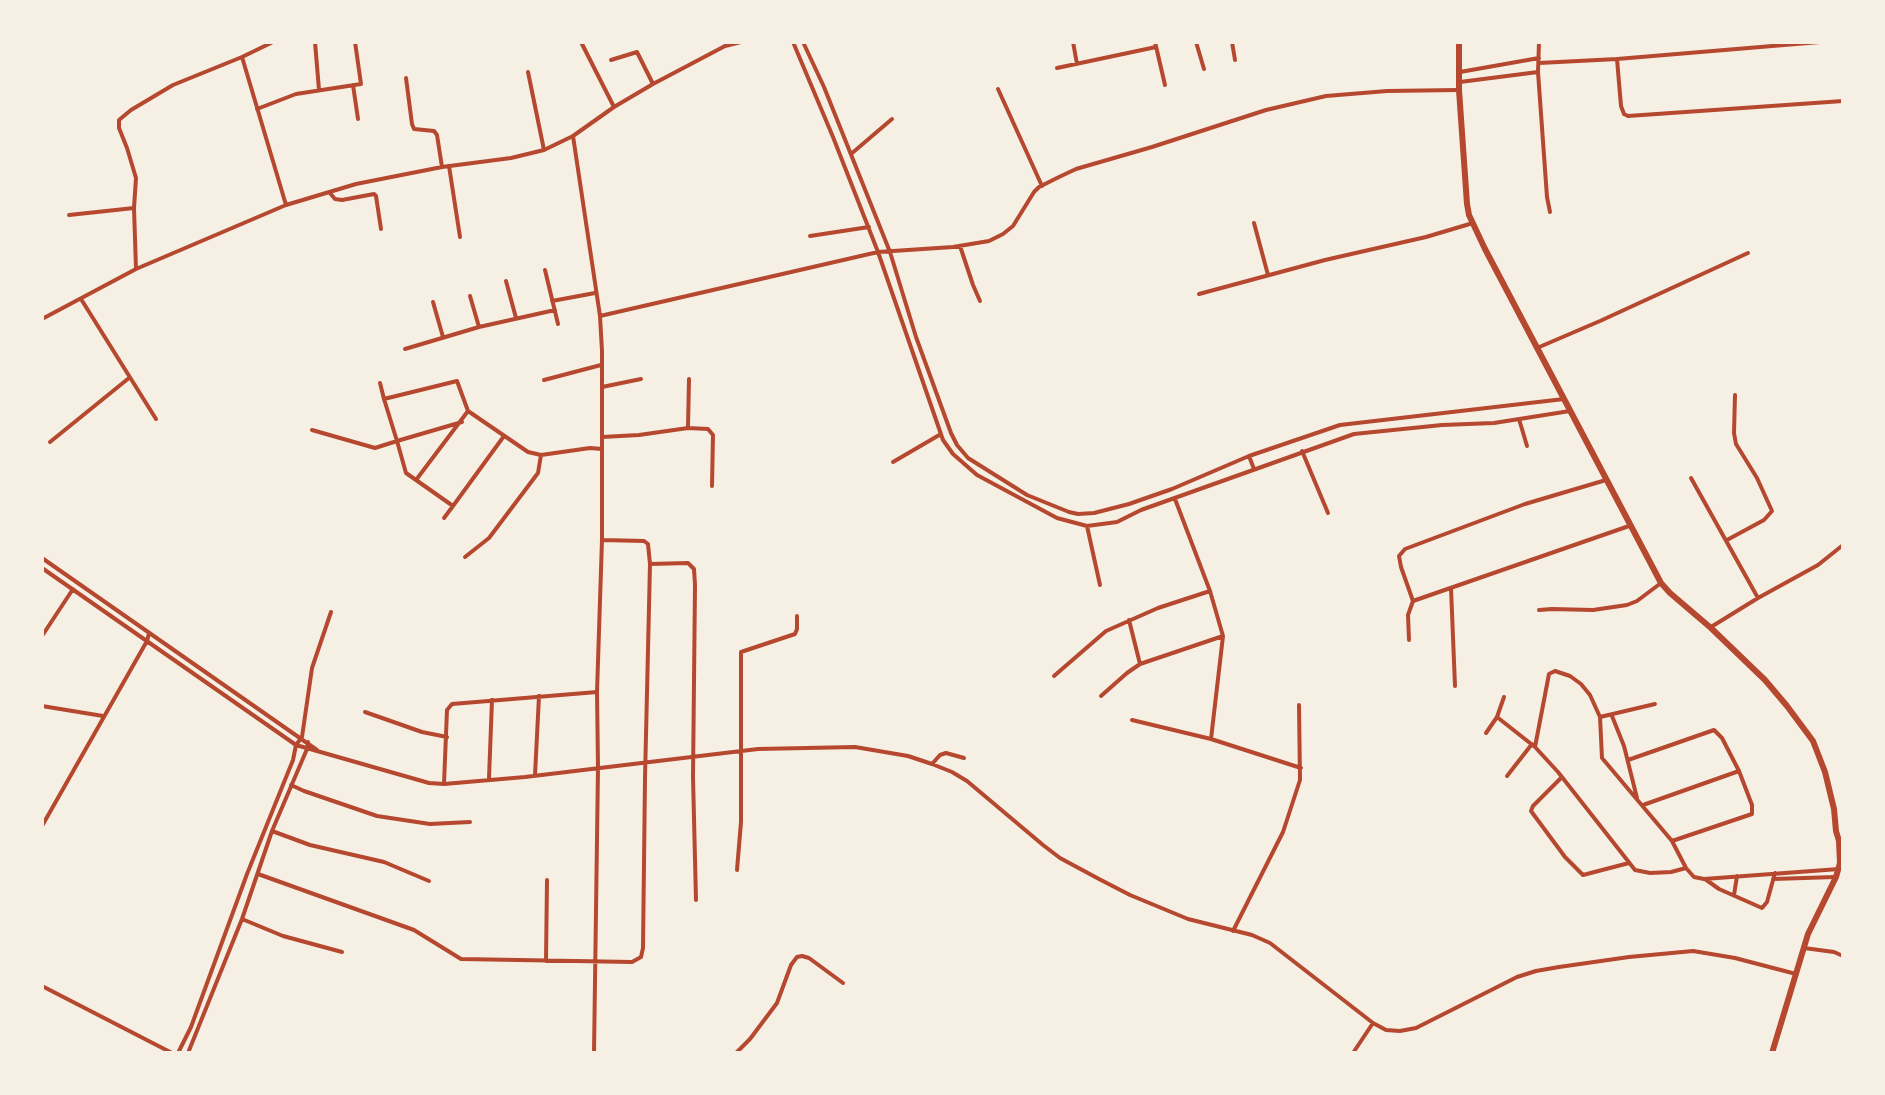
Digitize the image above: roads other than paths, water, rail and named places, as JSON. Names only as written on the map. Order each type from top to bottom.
[{"type":"highway","points":[[1459,42],[1459,90],[1467,204],[1473,223],[1629,526],[1661,583],[1765,680],[1813,741],[1825,772],[1834,809],[1836,831],[1841,841],[1841,864],[1804,948],[1772,1053]]},
{"type":"street","points":[[136,269],[134,208],[136,178],[119,128],[120,120],[131,110],[173,84],[242,57],[273,42]]},
{"type":"street","points":[[315,42],[319,90]]},
{"type":"street","points":[[257,109],[296,94],[360,84],[355,42]]},
{"type":"street","points":[[581,42],[614,107]]},
{"type":"street","points":[[42,319],[136,269],[286,205],[329,192],[442,167],[511,158],[544,150],[573,136],[614,107],[653,84],[732,43],[741,42]]},
{"type":"street","points":[[793,42],[878,252],[940,434],[953,454],[977,475],[1023,502],[1068,523],[1088,526],[1117,522],[1141,510],[1354,434],[1494,423],[1571,411]]},
{"type":"street","points":[[803,42],[890,252],[941,408],[957,446],[968,458],[1027,495],[1069,512],[1094,513],[1172,489],[1249,456],[1349,423],[1564,399]]},
{"type":"street","points":[[1073,42],[1077,64]]},
{"type":"street","points":[[1155,42],[1165,85]]},
{"type":"street","points":[[1196,42],[1204,69]]},
{"type":"street","points":[[1232,42],[1235,60]]},
{"type":"street","points":[[1539,42],[1538,72],[1550,213]]},
{"type":"street","points":[[1460,72],[1539,61],[1617,59],[1820,42]]},
{"type":"street","points":[[1057,68],[1156,48]]},
{"type":"street","points":[[611,60],[633,51],[637,52],[653,84]]},
{"type":"street","points":[[242,57],[286,205]]},
{"type":"street","points":[[1617,59],[1621,106],[1624,114],[1628,116],[1843,101]]},
{"type":"street","points":[[528,72],[544,150]]},
{"type":"street","points":[[1460,82],[1538,72]]},
{"type":"street","points":[[406,78],[414,129],[434,131],[437,135],[442,167]]},
{"type":"street","points":[[353,85],[358,119]]},
{"type":"street","points":[[998,88],[1042,186]]},
{"type":"street","points":[[600,316],[878,252],[960,246],[989,241],[1003,234],[1017,222],[1035,192],[1042,186],[1077,169],[1266,110],[1316,99],[1387,91],[1459,90]]},
{"type":"street","points":[[851,154],[892,119]]},
{"type":"street","points":[[573,136],[600,316],[602,387],[602,540],[597,692],[594,1053]]},
{"type":"street","points":[[449,166],[459,237]]},
{"type":"street","points":[[329,192],[335,199],[342,200],[374,194],[381,229]]},
{"type":"street","points":[[69,215],[134,208]]},
{"type":"street","points":[[1254,223],[1268,275]]},
{"type":"street","points":[[1199,294],[1473,223]]},
{"type":"street","points":[[810,236],[868,227]]},
{"type":"street","points":[[960,246],[980,301]]},
{"type":"street","points":[[1537,348],[1748,253]]},
{"type":"street","points":[[545,270],[558,324]]},
{"type":"street","points":[[506,281],[516,318]]},
{"type":"street","points":[[552,301],[595,292]]},
{"type":"street","points":[[470,296],[479,327]]},
{"type":"street","points":[[81,299],[156,419]]},
{"type":"street","points":[[433,302],[443,337]]},
{"type":"street","points":[[405,349],[479,327],[555,310]]},
{"type":"street","points":[[544,380],[601,365]]},
{"type":"street","points":[[50,442],[129,378]]},
{"type":"street","points":[[602,387],[641,379]]},
{"type":"street","points":[[688,428],[689,379]]},
{"type":"street","points":[[384,399],[457,381],[468,411],[528,452],[541,454],[590,448],[639,435],[703,428],[713,432],[712,486]]},
{"type":"street","points":[[380,383],[406,473],[453,506]]},
{"type":"street","points":[[1726,540],[1764,519],[1773,511],[1757,478],[1736,444],[1735,395]]},
{"type":"street","points":[[416,480],[462,422],[468,411]]},
{"type":"street","points":[[1519,419],[1527,446]]},
{"type":"street","points":[[312,430],[375,448],[462,422]]},
{"type":"street","points":[[893,462],[940,434]]},
{"type":"street","points":[[444,518],[504,436]]},
{"type":"street","points":[[1302,451],[1328,513]]},
{"type":"street","points":[[465,557],[489,538],[538,473],[541,454]]},
{"type":"street","points":[[1249,456],[1254,469]]},
{"type":"street","points":[[1691,478],[1758,598]]},
{"type":"street","points":[[1409,640],[1408,615],[1413,601],[1399,556],[1405,549],[1525,504],[1606,480]]},
{"type":"street","points":[[1175,499],[1210,591],[1223,636],[1211,739]]},
{"type":"street","points":[[1068,523],[1069,512]]},
{"type":"street","points":[[1088,526],[1100,585]]},
{"type":"street","points":[[1413,601],[1629,526]]},
{"type":"street","points":[[258,874],[414,930],[461,959],[632,962],[641,957],[644,948],[645,763],[650,564],[647,542],[602,540]]},
{"type":"street","points":[[1711,628],[1758,598],[1818,565],[1843,545]]},
{"type":"street","points":[[42,558],[302,737],[317,750]]},
{"type":"street","points":[[650,564],[688,563],[694,569],[696,900]]},
{"type":"street","points":[[42,568],[296,745],[413,778],[444,784],[740,751],[855,747],[908,756],[932,764],[967,780],[1060,858],[1146,902],[1188,919],[1252,935],[1270,943],[1373,1023],[1386,1030],[1400,1031],[1416,1028],[1528,973],[1629,957],[1692,951],[1735,958],[1796,974]]},
{"type":"street","points":[[1539,610],[1593,610],[1627,605],[1637,601],[1661,583]]},
{"type":"street","points":[[1451,588],[1455,687]]},
{"type":"street","points":[[42,636],[74,589]]},
{"type":"street","points":[[1054,676],[1106,630],[1210,591]]},
{"type":"street","points":[[178,1053],[191,1027],[247,874],[293,760],[296,745],[302,737],[312,668],[331,612]]},
{"type":"street","points":[[737,870],[741,822],[741,652],[795,634],[797,616]]},
{"type":"street","points":[[1129,620],[1140,664]]},
{"type":"street","points":[[42,826],[147,641],[149,633]]},
{"type":"street","points":[[1101,696],[1140,664],[1223,636]]},
{"type":"street","points":[[1507,776],[1534,745],[1548,677],[1555,671],[1570,676],[1590,695],[1600,717],[1602,758],[1672,841],[1686,868],[1694,877],[1704,879],[1775,873],[1841,864]]},
{"type":"street","points":[[207,683],[211,676]]},
{"type":"street","points":[[444,784],[447,710],[452,704],[597,692]]},
{"type":"street","points":[[535,775],[539,696]]},
{"type":"street","points":[[1485,733],[1497,717],[1504,696]]},
{"type":"street","points":[[489,778],[492,700]]},
{"type":"street","points":[[1600,717],[1655,704]]},
{"type":"street","points":[[1233,931],[1283,832],[1300,780],[1299,705]]},
{"type":"street","points":[[42,706],[103,716]]},
{"type":"street","points":[[365,712],[422,732],[447,737]]},
{"type":"street","points":[[1612,716],[1628,759],[1637,798]]},
{"type":"street","points":[[1497,717],[1534,745],[1629,863],[1640,872],[1671,872],[1686,868]]},
{"type":"street","points":[[1132,720],[1211,739],[1301,768]]},
{"type":"street","points":[[1628,759],[1713,730],[1722,738],[1739,771],[1752,805],[1752,814],[1672,841]]},
{"type":"street","points":[[188,1053],[242,919],[272,831],[308,742]]},
{"type":"street","points":[[932,764],[945,753],[964,758]]},
{"type":"street","points":[[1643,805],[1739,771]]},
{"type":"street","points":[[1562,777],[1533,806],[1531,811],[1565,857],[1583,875],[1629,863]]},
{"type":"street","points":[[291,785],[377,816],[430,824],[470,822]]},
{"type":"street","points":[[272,831],[310,845],[384,862],[429,881]]},
{"type":"street","points":[[1704,879],[1762,908],[1767,902],[1775,873]]},
{"type":"street","points":[[1734,895],[1737,876]]},
{"type":"street","points":[[1773,879],[1836,877]]},
{"type":"street","points":[[546,961],[547,880]]},
{"type":"street","points":[[242,919],[284,936],[342,952]]},
{"type":"street","points":[[1804,948],[1834,952],[1843,956]]},
{"type":"street","points":[[736,1053],[750,1039],[777,1003],[791,965],[797,957],[809,958],[843,983]]},
{"type":"street","points":[[42,986],[172,1053]]},
{"type":"street","points":[[1353,1053],[1373,1023]]}]
